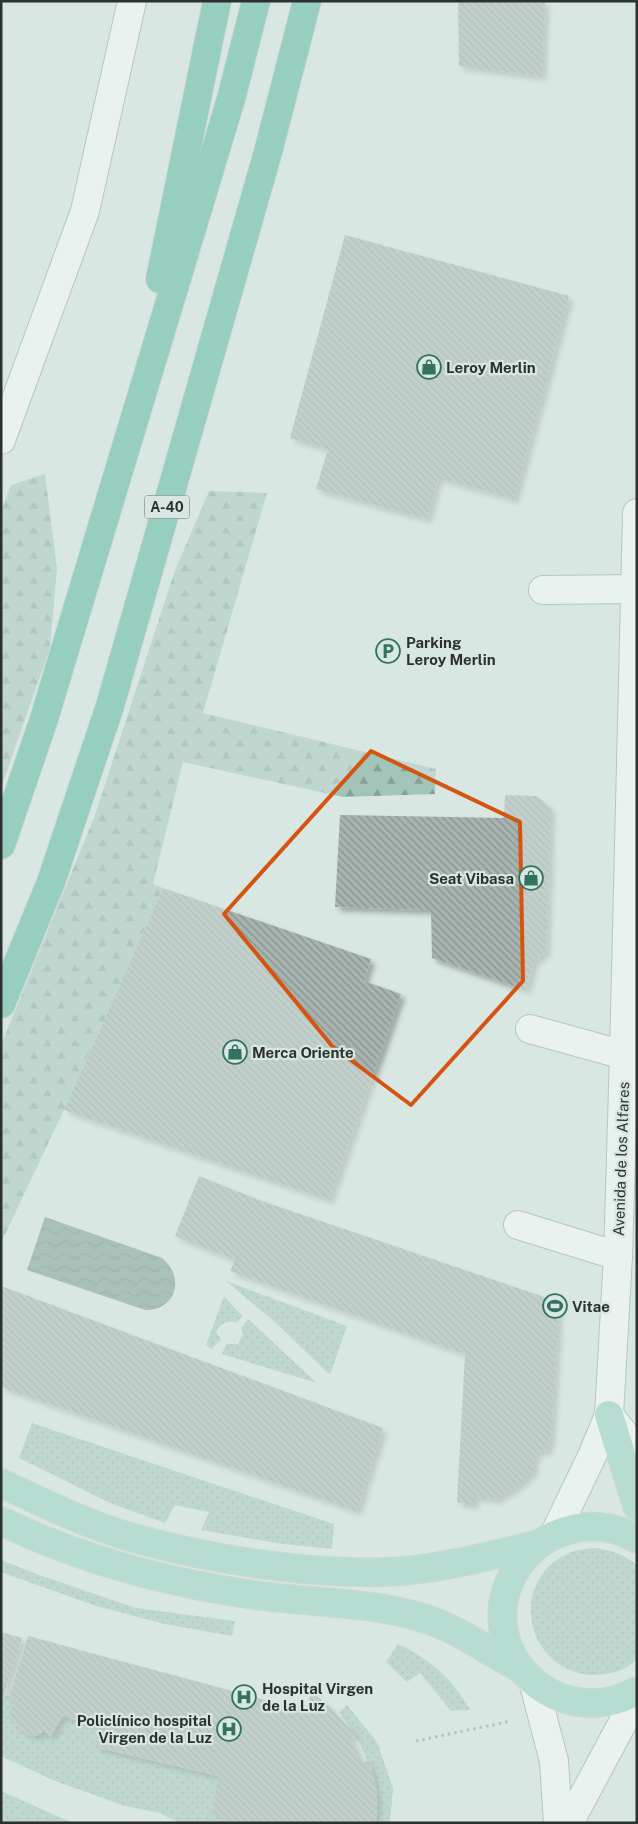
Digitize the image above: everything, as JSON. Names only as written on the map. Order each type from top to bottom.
[{"type":"highway","points":[[123,456],[217,1]]},
{"type":"highway","points":[[1,845],[44,719],[231,99],[256,1]]},
{"type":"highway","name":"A-40","points":[[1,1004],[51,882],[110,706],[268,152],[307,1]]},
{"type":"highway","points":[[268,152],[315,1]]},
{"type":"main road","points":[[609,1415],[637,1506]]},
{"type":"main road","points":[[1,1483],[76,1517],[130,1536],[225,1558],[299,1568],[367,1572],[404,1571],[474,1561],[545,1540],[572,1528],[591,1526],[610,1528],[637,1539]]},
{"type":"main road","points":[[1,1521],[58,1546],[107,1564],[151,1576],[246,1594],[389,1609],[428,1620],[453,1630],[526,1675],[548,1693],[566,1700],[585,1704],[605,1703],[624,1698],[637,1691]]},
{"type":"main road","points":[[526,1675],[512,1654],[506,1638],[503,1621],[504,1604],[507,1587],[515,1571],[524,1557],[545,1540]]},
{"type":"street","points":[[1,440],[85,211],[132,1]]},
{"type":"street","name":"Avenida de los Alfares","points":[[545,1540],[592,1456],[609,1415],[618,1256],[624,1055],[631,971],[637,512]]},
{"type":"street","points":[[543,590],[635,589]]},
{"type":"street","points":[[530,1029],[624,1055]]},
{"type":"street","points":[[518,1225],[618,1256]]},
{"type":"street","points":[[609,1415],[637,1450]]},
{"type":"street","points":[[610,1528],[637,1520]]},
{"type":"street","points":[[526,1675],[554,1760],[558,1823]]},
{"type":"street","points":[[569,1823],[637,1696]]},
{"type":"path","points":[[416,1741],[511,1721]]},
{"type":"highlighted area","points":[[371,751],[520,822],[523,981],[411,1105],[332,1046],[224,914]]},
{"type":"green space","points":[[45,474],[57,568],[50,648],[1,788],[1,511],[11,485]]},
{"type":"green space","points":[[209,491],[267,493],[203,713],[436,769],[435,794],[343,797],[183,762],[153,884],[163,888],[64,1110],[1,1243],[1,1045],[95,815],[174,573]]},
{"type":"green space","points":[[226,1281],[347,1326],[330,1375],[276,1323]]},
{"type":"green space","points":[[224,1296],[242,1316],[238,1322],[228,1322],[220,1326],[216,1332],[221,1340],[211,1349],[206,1345]]},
{"type":"green space","points":[[248,1319],[317,1383],[222,1354],[226,1344],[238,1344],[243,1334],[241,1328]]},
{"type":"green space","points":[[32,1423],[334,1524],[332,1549],[283,1544],[201,1530],[209,1512],[175,1505],[165,1523],[110,1503],[19,1458]]},
{"type":"green space","points":[[594,1548],[617,1553],[637,1565],[637,1659],[618,1671],[595,1675],[573,1671],[555,1661],[542,1647],[533,1629],[531,1609],[534,1590],[544,1572],[565,1555]]},
{"type":"green space","points":[[1,1560],[136,1608],[235,1621],[232,1636],[164,1624],[93,1605],[1,1572]]},
{"type":"green space","points":[[398,1644],[420,1656],[440,1671],[456,1689],[470,1710],[451,1711],[420,1673],[407,1682],[386,1662]]},
{"type":"green space","points":[[1,1694],[17,1700],[9,1711],[10,1716],[18,1726],[33,1736],[44,1731],[51,1736],[62,1716],[107,1728],[96,1747],[218,1776],[212,1811],[225,1823],[179,1823],[160,1813],[125,1806],[55,1781],[1,1756]]},
{"type":"green space","points":[[347,1705],[377,1742],[393,1788],[390,1823],[376,1823],[376,1792],[369,1764],[363,1750],[339,1712]]},
{"type":"green space","points":[[1,1791],[73,1823],[1,1823]]},
{"type":"water","points":[[45,1217],[162,1258],[174,1274],[175,1283],[171,1299],[156,1309],[145,1310],[27,1270]]},
{"type":"building","points":[[458,1],[545,1],[542,76],[459,66]]},
{"type":"building","name":"Leroy Merlin","points":[[345,235],[569,296],[514,499],[438,478],[427,519],[316,489],[328,449],[290,438]]},
{"type":"building","points":[[505,795],[537,796],[551,808],[546,951],[534,962],[526,990],[432,958],[431,910],[335,907],[340,815],[504,818]]},
{"type":"building","name":"Merca Oriente","points":[[163,888],[371,959],[364,981],[401,994],[329,1200],[64,1110]]},
{"type":"building","points":[[199,1176],[259,1200],[559,1302],[551,1438],[547,1451],[539,1450],[534,1460],[534,1470],[520,1484],[497,1499],[474,1497],[474,1505],[457,1502],[465,1354],[230,1271],[235,1260],[175,1236]]},
{"type":"building","points":[[1,1286],[383,1428],[357,1511],[1,1387]]},
{"type":"building","points":[[1,1632],[22,1638],[4,1695],[1,1694]]},
{"type":"building","name":"Policlínico hospital Virgen de la Luz","points":[[28,1636],[306,1711],[311,1692],[329,1706],[355,1734],[351,1739],[363,1762],[369,1761],[377,1792],[376,1823],[225,1823],[212,1811],[218,1776],[95,1747],[107,1728],[62,1716],[51,1736],[44,1731],[33,1736],[26,1733],[11,1720],[9,1711],[17,1700],[9,1697]]},
{"type":"place","name":"Leroy Merlin","points":[[429,367]]},
{"type":"place","name":"Parking Leroy Merlin","points":[[388,651]]},
{"type":"place","name":"Seat Vibasa","points":[[531,878]]},
{"type":"place","name":"Merca Oriente","points":[[235,1052]]},
{"type":"place","name":"Vitae","points":[[555,1306]]},
{"type":"place","name":"Hospital Virgen de la Luz","points":[[244,1697]]},
{"type":"place","name":"Policlínico hospital Virgen de la Luz","points":[[229,1729]]}]
